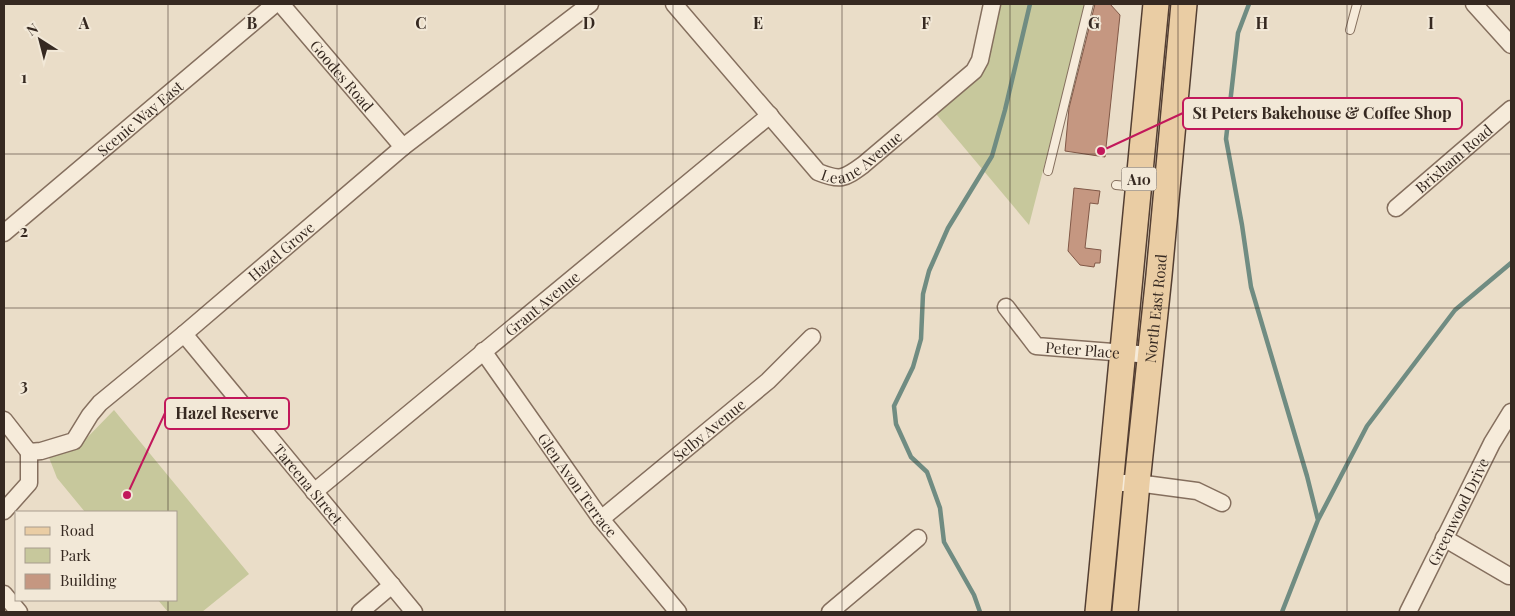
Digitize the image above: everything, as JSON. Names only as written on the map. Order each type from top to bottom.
[{"type":"main road","name":"North East Road","points":[[1098,612],[1123,354],[1127,186],[1156,4]]},
{"type":"main road","name":"North East Road","points":[[1125,612],[1184,4]]},
{"type":"street","name":"Scenic Way East","points":[[4,233],[275,4]]},
{"type":"street","name":"Goodes Road","points":[[281,4],[403,147]]},
{"type":"street","name":"Leane Avenue","points":[[674,4],[818,172],[836,178],[848,176],[863,165],[974,70],[980,60],[992,4]]},
{"type":"street","points":[[1474,4],[1509,38]]},
{"type":"street","name":"Hazel Grove","points":[[29,452],[41,451],[74,441],[100,403],[184,334],[403,147],[584,6]]},
{"type":"street","name":"Brixham Road","points":[[1396,208],[1511,109]]},
{"type":"street","name":"Grant Avenue","points":[[314,492],[770,115]]},
{"type":"street","name":"Peter Place","points":[[1006,307],[1036,346],[1151,355]]},
{"type":"street","name":"Tareena Street","points":[[184,334],[414,612]]},
{"type":"street","name":"Selby Avenue","points":[[602,520],[768,381],[812,337]]},
{"type":"street","name":"Glen Avon Terrace","points":[[483,351],[602,520],[678,612]]},
{"type":"street","name":"Greenwood Drive","points":[[1408,612],[1492,443],[1511,412]]},
{"type":"street","points":[[4,420],[29,452],[29,483],[4,512]]},
{"type":"street","points":[[1111,483],[1137,483],[1197,491],[1222,503]]},
{"type":"street","points":[[830,612],[918,538]]},
{"type":"street","points":[[1444,538],[1509,576]]},
{"type":"street","points":[[360,612],[392,586]]},
{"type":"street","points":[[4,594],[19,612]]},
{"type":"lane","points":[[1048,171],[1089,4]]},
{"type":"lane","points":[[1350,30],[1357,4]]},
{"type":"green space","points":[[992,4],[1086,4],[1029,225],[931,108],[974,70]]},
{"type":"green space","points":[[114,410],[249,574],[202,612],[168,612],[159,601],[178,601],[178,511],[84,511],[57,478],[48,455],[79,446]]},
{"type":"building","points":[[1095,4],[1110,4],[1120,15],[1105,157],[1065,151],[1069,108]]},
{"type":"building","points":[[1074,188],[1100,191],[1098,204],[1090,203],[1085,248],[1101,250],[1100,263],[1095,263],[1094,267],[1080,265],[1068,251]]},
{"type":"waterway","points":[[980,612],[974,595],[944,542],[940,508],[927,472],[911,457],[896,424],[894,406],[913,367],[921,339],[923,294],[929,271],[948,228],[992,156],[1030,4]]},
{"type":"waterway","points":[[1249,4],[1238,33],[1226,139],[1251,287],[1307,476],[1318,520]]},
{"type":"waterway","points":[[1282,612],[1318,520],[1367,426],[1455,310],[1511,263]]},
{"type":"place","name":"St Peters Bakehouse & Coffee Shop","points":[[1101,151]]},
{"type":"place","name":"Hazel Reserve","points":[[127,495]]}]
